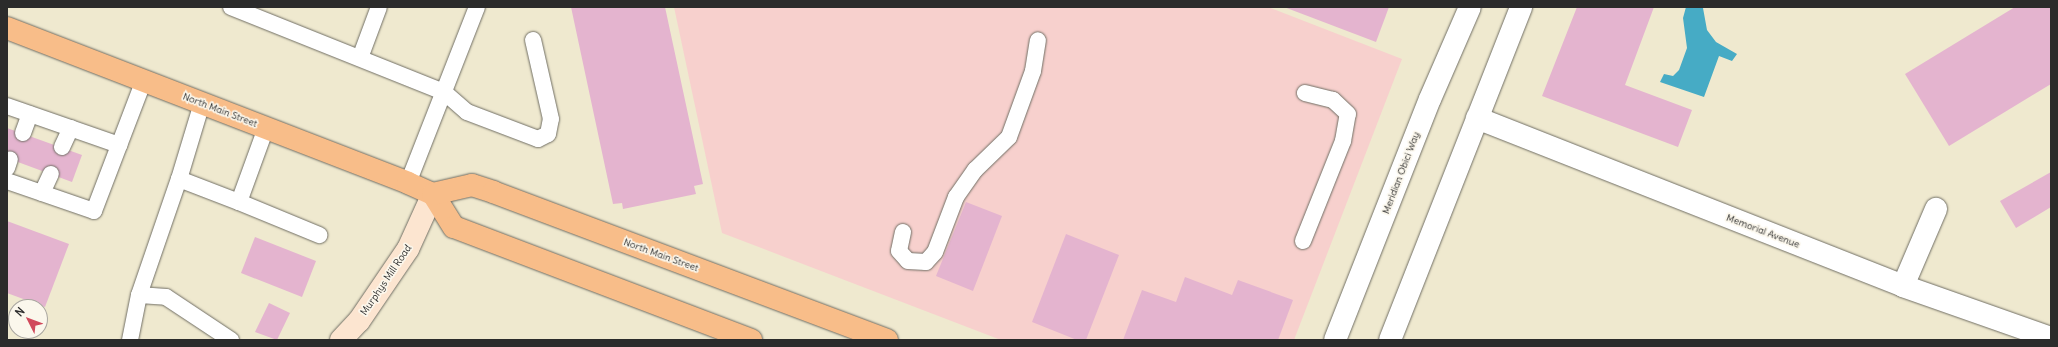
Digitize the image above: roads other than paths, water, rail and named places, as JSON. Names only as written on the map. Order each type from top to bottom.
[{"type":"main road","name":"North Main Street","points":[[7,28],[144,80],[433,194],[472,185],[887,340]]},
{"type":"main road","points":[[433,194],[454,227],[751,340]]},
{"type":"street","name":"Meridian Obici Way","points":[[1335,340],[1430,99],[1470,7]]},
{"type":"street","points":[[1390,340],[1522,7]]},
{"type":"street","name":"Memorial Avenue","points":[[1477,118],[1903,286],[2051,338]]},
{"type":"street","name":"Murphys Mill Road","points":[[341,340],[359,321],[408,249],[433,194]]},
{"type":"street","points":[[1903,286],[1936,208]]},
{"type":"lane","points":[[231,7],[266,13],[360,58],[444,92],[467,112],[538,139],[548,134],[551,119],[534,40]]},
{"type":"lane","points":[[360,58],[379,7]]},
{"type":"lane","points":[[408,183],[477,7]]},
{"type":"lane","points":[[903,232],[899,251],[908,261],[926,262],[935,252],[956,197],[975,170],[1009,137],[1033,71],[1038,40]]},
{"type":"lane","points":[[7,180],[94,211],[144,80]]},
{"type":"lane","points":[[1303,241],[1342,141],[1348,114],[1333,100],[1305,93]]},
{"type":"lane","points":[[130,340],[139,295],[202,103]]},
{"type":"lane","points":[[7,106],[119,145]]},
{"type":"lane","points":[[23,133],[30,114]]},
{"type":"lane","points":[[62,147],[71,128]]},
{"type":"lane","points":[[239,202],[266,128]]},
{"type":"lane","points":[[42,193],[51,174]]},
{"type":"lane","points":[[178,179],[239,202],[318,235]]},
{"type":"lane","points":[[139,295],[166,297],[231,340]]},
{"type":"water","points":[[1686,7],[1703,8],[1707,30],[1716,42],[1737,54],[1732,61],[1719,56],[1704,97],[1660,82],[1664,74],[1673,76],[1679,70],[1687,48],[1683,18]]}]
